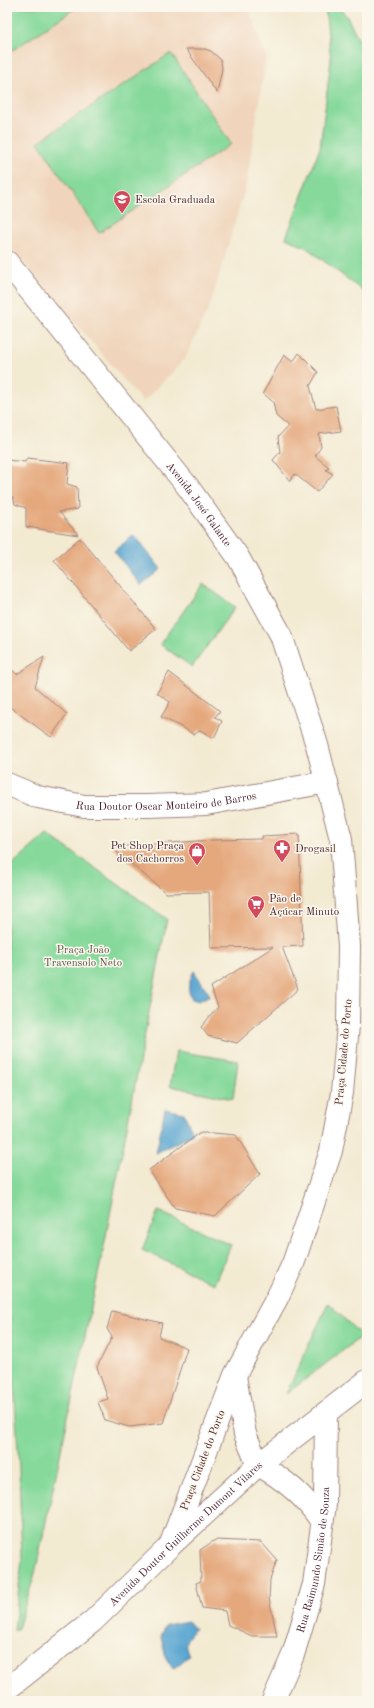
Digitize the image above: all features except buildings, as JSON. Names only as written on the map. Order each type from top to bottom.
[{"type":"street","name":"Avenida José Galante","points":[[7,262],[188,487],[238,557],[281,635],[302,697],[327,782]]},
{"type":"street","name":"Rua Doutor Oscar Monteiro de Barros","points":[[7,784],[38,797],[84,806],[148,806],[206,804],[327,782]]},
{"type":"street","name":"Praça Cidade do Porto","points":[[170,1546],[235,1375],[277,1298],[293,1264],[331,1151],[342,1094],[348,1025],[349,946],[341,839],[327,782]]},
{"type":"street","name":"Praça Cidade do Porto","points":[[235,1375],[245,1434],[258,1465]]},
{"type":"street","name":"Avenida Doutor Guilherme Dumont Vilares","points":[[7,1689],[93,1621],[170,1546],[258,1465],[367,1381]]},
{"type":"street","name":"Rua Raimundo Simão de Souza","points":[[273,1701],[293,1655],[314,1584],[325,1504],[326,1413]]},
{"type":"street","points":[[258,1465],[293,1487],[304,1498],[322,1522]]},
{"type":"shaded area","name":"Escola Graduada","points":[[7,7],[248,7],[266,57],[246,185],[211,303],[185,359],[143,402],[7,243]]},
{"type":"green space","points":[[7,7],[77,7],[7,54]]},
{"type":"green space","points":[[325,7],[339,7],[347,17],[367,55],[367,294],[307,248],[286,238],[320,148],[331,60]]},
{"type":"green space","points":[[171,53],[231,144],[99,233],[38,142]]},
{"type":"green space","points":[[203,584],[235,607],[192,667],[160,644]]},
{"type":"green space","name":"Praça João Travensolo Neto","points":[[47,834],[167,919],[103,1251],[35,1573],[18,1628],[14,1631],[22,1560],[19,1468],[11,1333],[7,1292],[7,869]]},
{"type":"green space","points":[[176,1051],[238,1061],[233,1099],[170,1086]]},
{"type":"green space","points":[[158,1211],[231,1245],[214,1284],[142,1250]]},
{"type":"green space","points":[[328,1303],[362,1336],[286,1394],[324,1312]]},
{"type":"water","points":[[134,535],[161,569],[141,585],[114,551]]},
{"type":"water","points":[[194,971],[210,995],[199,1001],[192,999],[189,992],[190,982]]},
{"type":"water","points":[[165,1109],[184,1113],[193,1134],[156,1153]]},
{"type":"water","points":[[188,1621],[195,1629],[186,1642],[186,1648],[189,1656],[173,1669],[166,1658],[161,1637],[166,1625]]},
{"type":"place","name":"Escola Graduada","points":[[122,214]]},
{"type":"place","name":"Drogasil","points":[[282,863]]},
{"type":"place","name":"Pet Shop Praça dos Cachorros","points":[[197,866]]},
{"type":"place","name":"Pão de Açúcar Minuto","points":[[256,919]]}]
